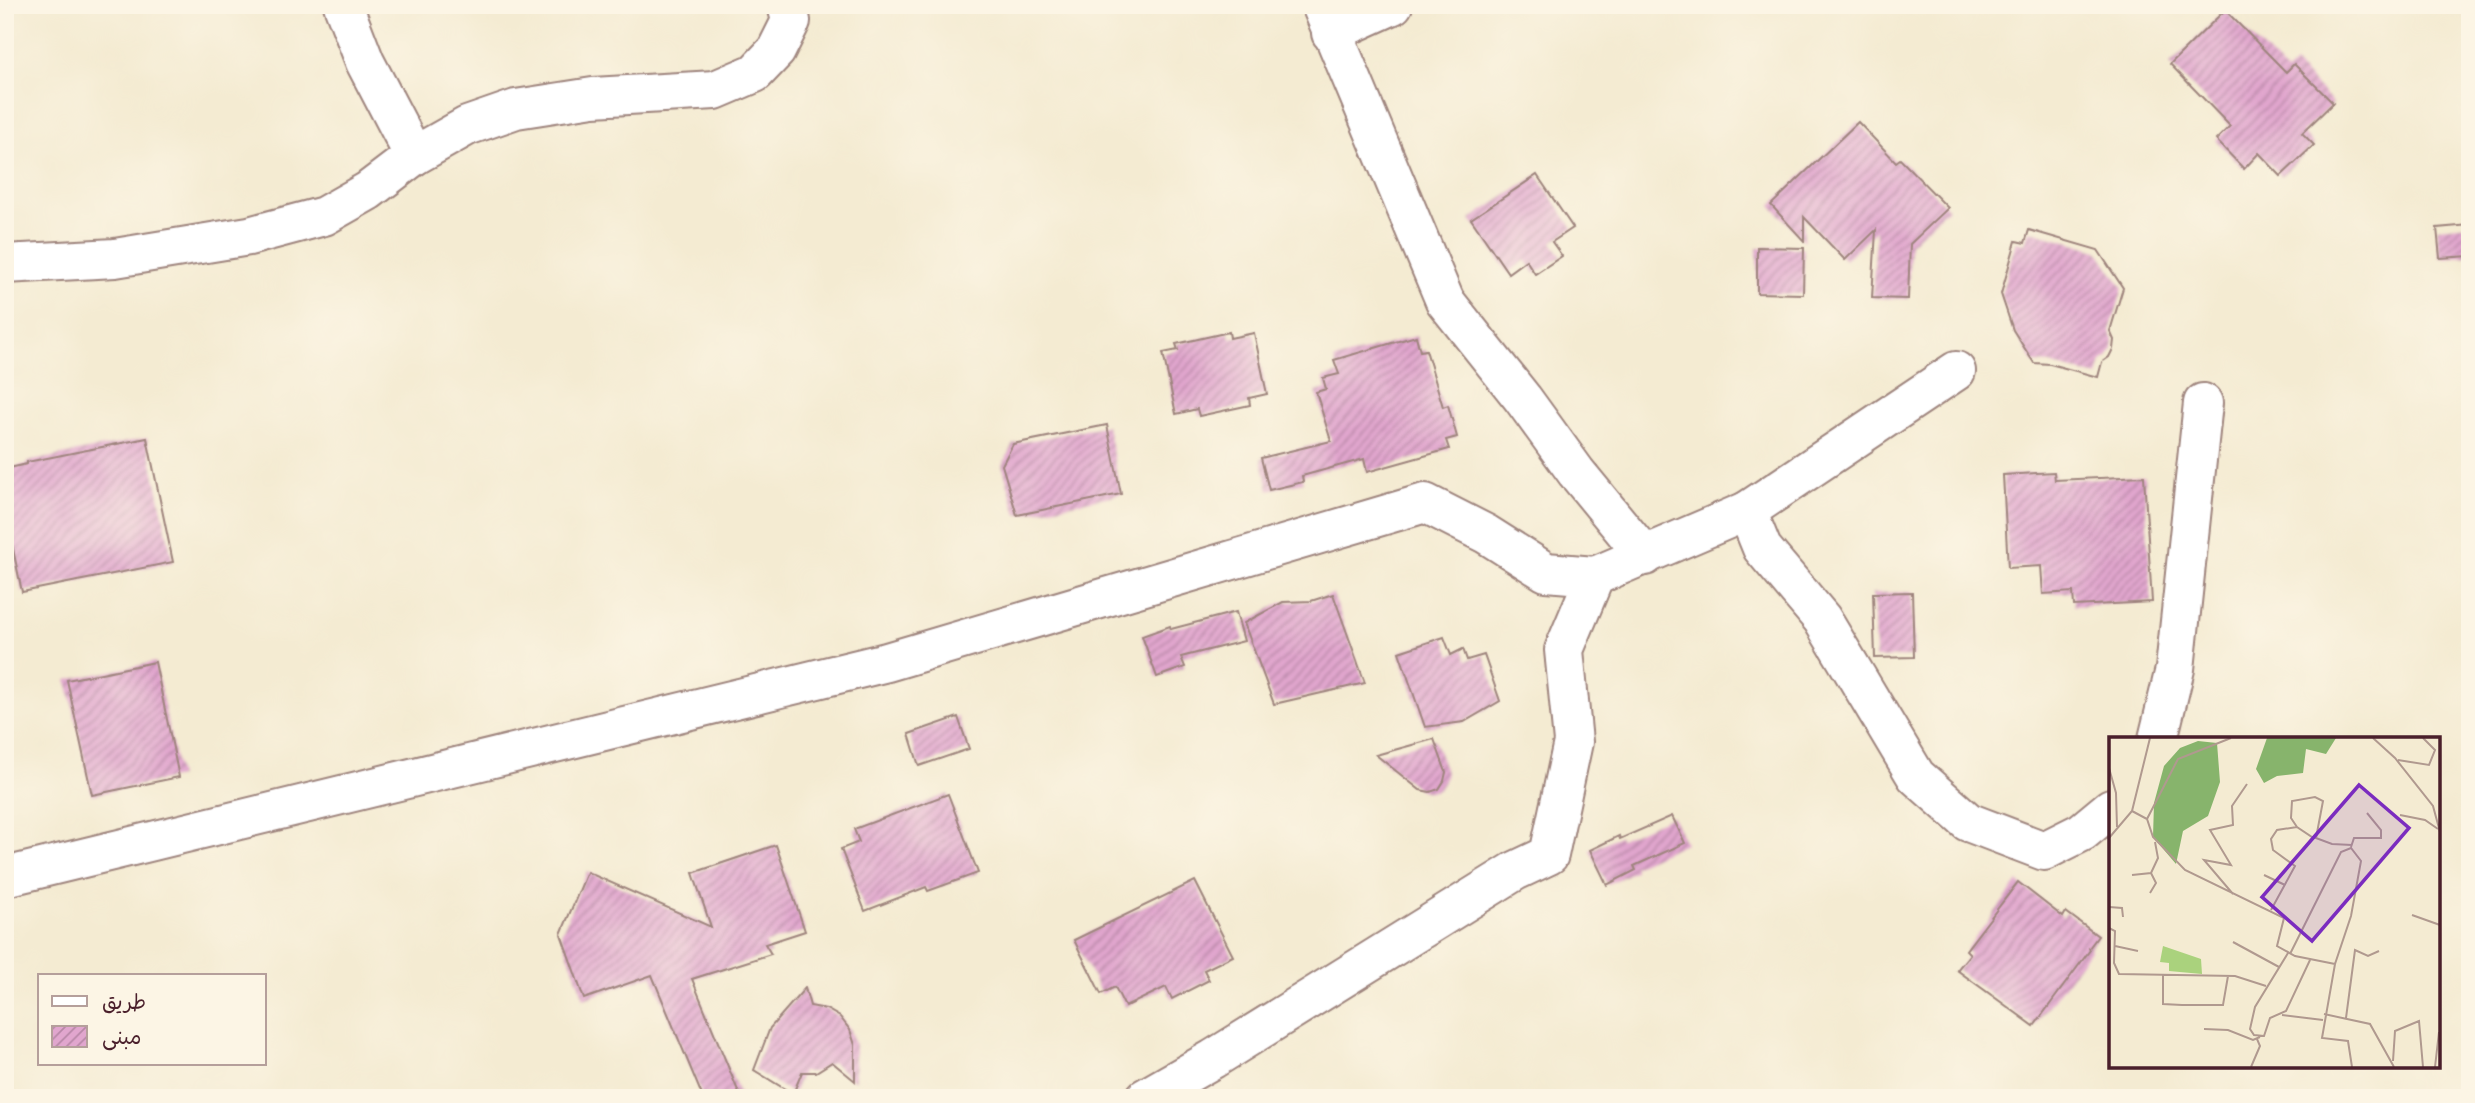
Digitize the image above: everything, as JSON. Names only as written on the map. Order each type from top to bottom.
[{"type":"street","points":[[343,5],[365,62],[414,156]]},
{"type":"street","points":[[5,264],[114,258],[249,236],[324,215],[368,191],[414,156],[467,126],[516,108],[593,97],[715,90],[755,73],[776,51],[791,20],[787,5]]},
{"type":"street","points":[[1393,5],[1326,19],[1445,301],[1523,399],[1576,472],[1645,556]]},
{"type":"street","points":[[5,877],[887,662],[1425,503],[1486,534],[1546,572],[1595,576],[1748,511],[1956,371]]},
{"type":"street","points":[[2158,737],[2175,669],[2203,403]]},
{"type":"street","points":[[1748,511],[1762,548],[1822,619],[1916,776],[1968,822],[2044,851],[2082,832],[2109,810]]},
{"type":"street","points":[[1145,1098],[1213,1059],[1515,870],[1549,855],[1573,742],[1564,650],[1595,576]]},
{"type":"building","points":[[2225,10],[2286,72],[2294,64],[2333,103],[2302,133],[2314,145],[2281,176],[2259,153],[2244,169],[2216,140],[2230,126],[2170,64]]},
{"type":"building","points":[[1858,122],[1896,162],[1900,159],[1948,208],[1910,244],[1908,299],[1872,298],[1876,230],[1845,260],[1804,217],[1804,241],[1771,205]]},
{"type":"building","points":[[1537,175],[1573,228],[1552,242],[1562,256],[1535,274],[1526,260],[1508,273],[1471,219]]},
{"type":"building","points":[[2470,225],[2470,256],[2440,258],[2437,228]]},
{"type":"building","points":[[2029,230],[2098,250],[2123,288],[2110,331],[2114,340],[2113,349],[2109,357],[2102,362],[2098,377],[2050,364],[2034,363],[2013,330],[2001,294],[2016,241],[2025,243]]},
{"type":"building","points":[[1757,247],[1804,248],[1803,294],[1757,293]]},
{"type":"building","points":[[1229,332],[1230,338],[1254,333],[1267,394],[1249,398],[1250,405],[1199,416],[1197,409],[1176,414],[1163,353],[1178,350],[1176,344]]},
{"type":"building","points":[[1416,336],[1420,351],[1426,350],[1443,407],[1448,405],[1457,437],[1446,440],[1449,449],[1367,472],[1364,459],[1302,476],[1303,482],[1269,490],[1261,458],[1331,441],[1316,392],[1326,389],[1323,378],[1339,374],[1334,360]]},
{"type":"building","points":[[1107,425],[1121,494],[1017,515],[1002,465],[1013,444]]},
{"type":"building","points":[[147,438],[173,562],[22,592],[5,511],[5,469],[27,462]]},
{"type":"building","points":[[2054,472],[2055,480],[2144,476],[2152,602],[2074,606],[2073,592],[2043,594],[2041,566],[2008,568],[2003,475]]},
{"type":"building","points":[[1912,592],[1914,657],[1875,658],[1873,593]]},
{"type":"building","points":[[1333,594],[1365,683],[1274,704],[1244,623],[1283,602],[1311,601]]},
{"type":"building","points":[[1236,612],[1244,641],[1181,657],[1185,667],[1157,677],[1142,636],[1170,626],[1171,629]]},
{"type":"building","points":[[1444,637],[1451,655],[1463,649],[1467,660],[1484,655],[1500,701],[1464,722],[1425,727],[1399,652]]},
{"type":"building","points":[[155,662],[179,777],[92,795],[67,680]]},
{"type":"building","points":[[958,717],[969,749],[919,766],[909,734]]},
{"type":"building","points":[[1434,739],[1446,772],[1439,789],[1430,792],[1420,790],[1376,755]]},
{"type":"building","points":[[948,794],[978,873],[928,891],[926,887],[865,911],[841,849],[859,842],[854,829]]},
{"type":"building","points":[[1672,816],[1685,843],[1634,866],[1636,870],[1607,885],[1590,850]]},
{"type":"building","points":[[776,845],[805,931],[765,944],[771,954],[692,979],[741,1098],[703,1098],[652,975],[584,999],[561,934],[587,872],[711,927],[693,873]]},
{"type":"building","points":[[1195,881],[1233,956],[1204,970],[1209,980],[1172,999],[1166,987],[1125,1007],[1115,987],[1101,994],[1074,940]]},
{"type":"building","points":[[2018,882],[2063,917],[2066,912],[2098,936],[2034,1026],[1957,970],[1970,954],[1966,950]]},
{"type":"building","points":[[805,988],[810,1006],[826,1009],[840,1017],[850,1030],[855,1045],[855,1081],[832,1062],[816,1072],[802,1072],[793,1094],[754,1070],[770,1028]]}]
